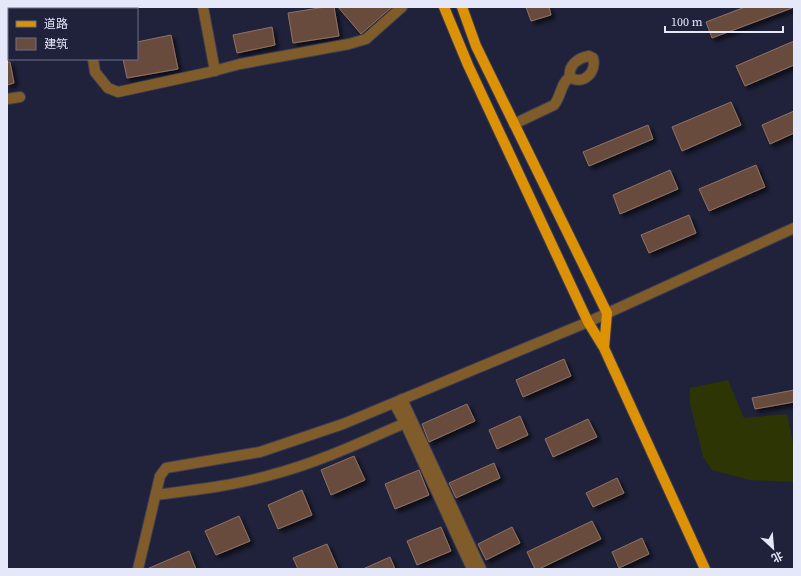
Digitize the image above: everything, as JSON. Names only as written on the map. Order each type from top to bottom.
[{"type":"main road","points":[[444,7],[468,65],[588,322],[604,348],[705,569]]},
{"type":"main road","points":[[462,7],[476,46],[607,313],[604,348]]},
{"type":"street","points":[[203,7],[214,70]]},
{"type":"street","points":[[93,60],[95,72],[108,88],[118,92],[240,64],[349,44],[366,39],[402,7]]},
{"type":"street","points":[[514,124],[554,105],[558,100],[564,81],[570,77]]},
{"type":"street","points":[[7,99],[20,98]]},
{"type":"street","points":[[138,569],[160,476],[166,468],[260,452],[343,424],[588,322],[794,228]]},
{"type":"street","points":[[398,401],[405,423],[472,569]]},
{"type":"street","points":[[398,401],[481,569]]},
{"type":"street","points":[[156,496],[241,483],[269,476],[329,456],[405,423]]},
{"type":"green space","points":[[728,380],[744,418],[787,414],[794,448],[794,482],[749,480],[712,470],[703,457],[690,404],[690,388]]},
{"type":"building","points":[[334,7],[339,36],[293,43],[288,13]]},
{"type":"building","points":[[338,7],[392,7],[361,34]]},
{"type":"building","points":[[526,7],[549,7],[551,15],[531,21]]},
{"type":"building","points":[[745,7],[792,8],[712,38],[706,22]]},
{"type":"building","points":[[272,27],[275,45],[237,53],[233,35]]},
{"type":"building","points":[[171,35],[178,69],[127,78],[123,60],[138,60],[138,42]]},
{"type":"building","points":[[794,41],[794,65],[745,86],[736,66]]},
{"type":"building","points":[[7,62],[10,62],[14,83],[7,85]]},
{"type":"building","points":[[731,102],[741,125],[682,151],[672,127]]},
{"type":"building","points":[[794,111],[794,133],[770,144],[762,125]]},
{"type":"building","points":[[648,125],[653,139],[589,166],[583,152]]},
{"type":"building","points":[[756,165],[765,187],[709,211],[699,189]]},
{"type":"building","points":[[670,170],[678,189],[620,214],[613,195]]},
{"type":"building","points":[[689,215],[696,233],[649,253],[641,235]]},
{"type":"building","points":[[564,359],[571,376],[523,397],[516,380]]},
{"type":"building","points":[[794,390],[794,402],[755,409],[752,398]]},
{"type":"building","points":[[467,404],[475,421],[429,442],[422,424]]},
{"type":"building","points":[[520,416],[528,435],[497,449],[489,430]]},
{"type":"building","points":[[588,419],[597,437],[553,457],[545,439]]},
{"type":"building","points":[[354,456],[365,480],[331,495],[321,470]]},
{"type":"building","points":[[494,463],[500,478],[456,498],[449,483]]},
{"type":"building","points":[[419,470],[429,495],[395,509],[385,484]]},
{"type":"building","points":[[617,478],[624,493],[593,507],[586,493]]},
{"type":"building","points":[[302,490],[312,515],[278,529],[268,505]]},
{"type":"building","points":[[239,516],[250,541],[216,555],[205,531]]},
{"type":"building","points":[[592,521],[601,539],[539,569],[535,569],[527,552]]},
{"type":"building","points":[[441,527],[451,551],[417,565],[407,541]]},
{"type":"building","points":[[512,527],[520,543],[486,560],[478,544]]},
{"type":"building","points":[[642,538],[649,554],[619,568],[612,552]]},
{"type":"building","points":[[327,544],[338,569],[298,569],[293,558]]},
{"type":"building","points":[[189,551],[196,569],[147,569]]},
{"type":"building","points":[[390,557],[395,569],[363,569]]}]
